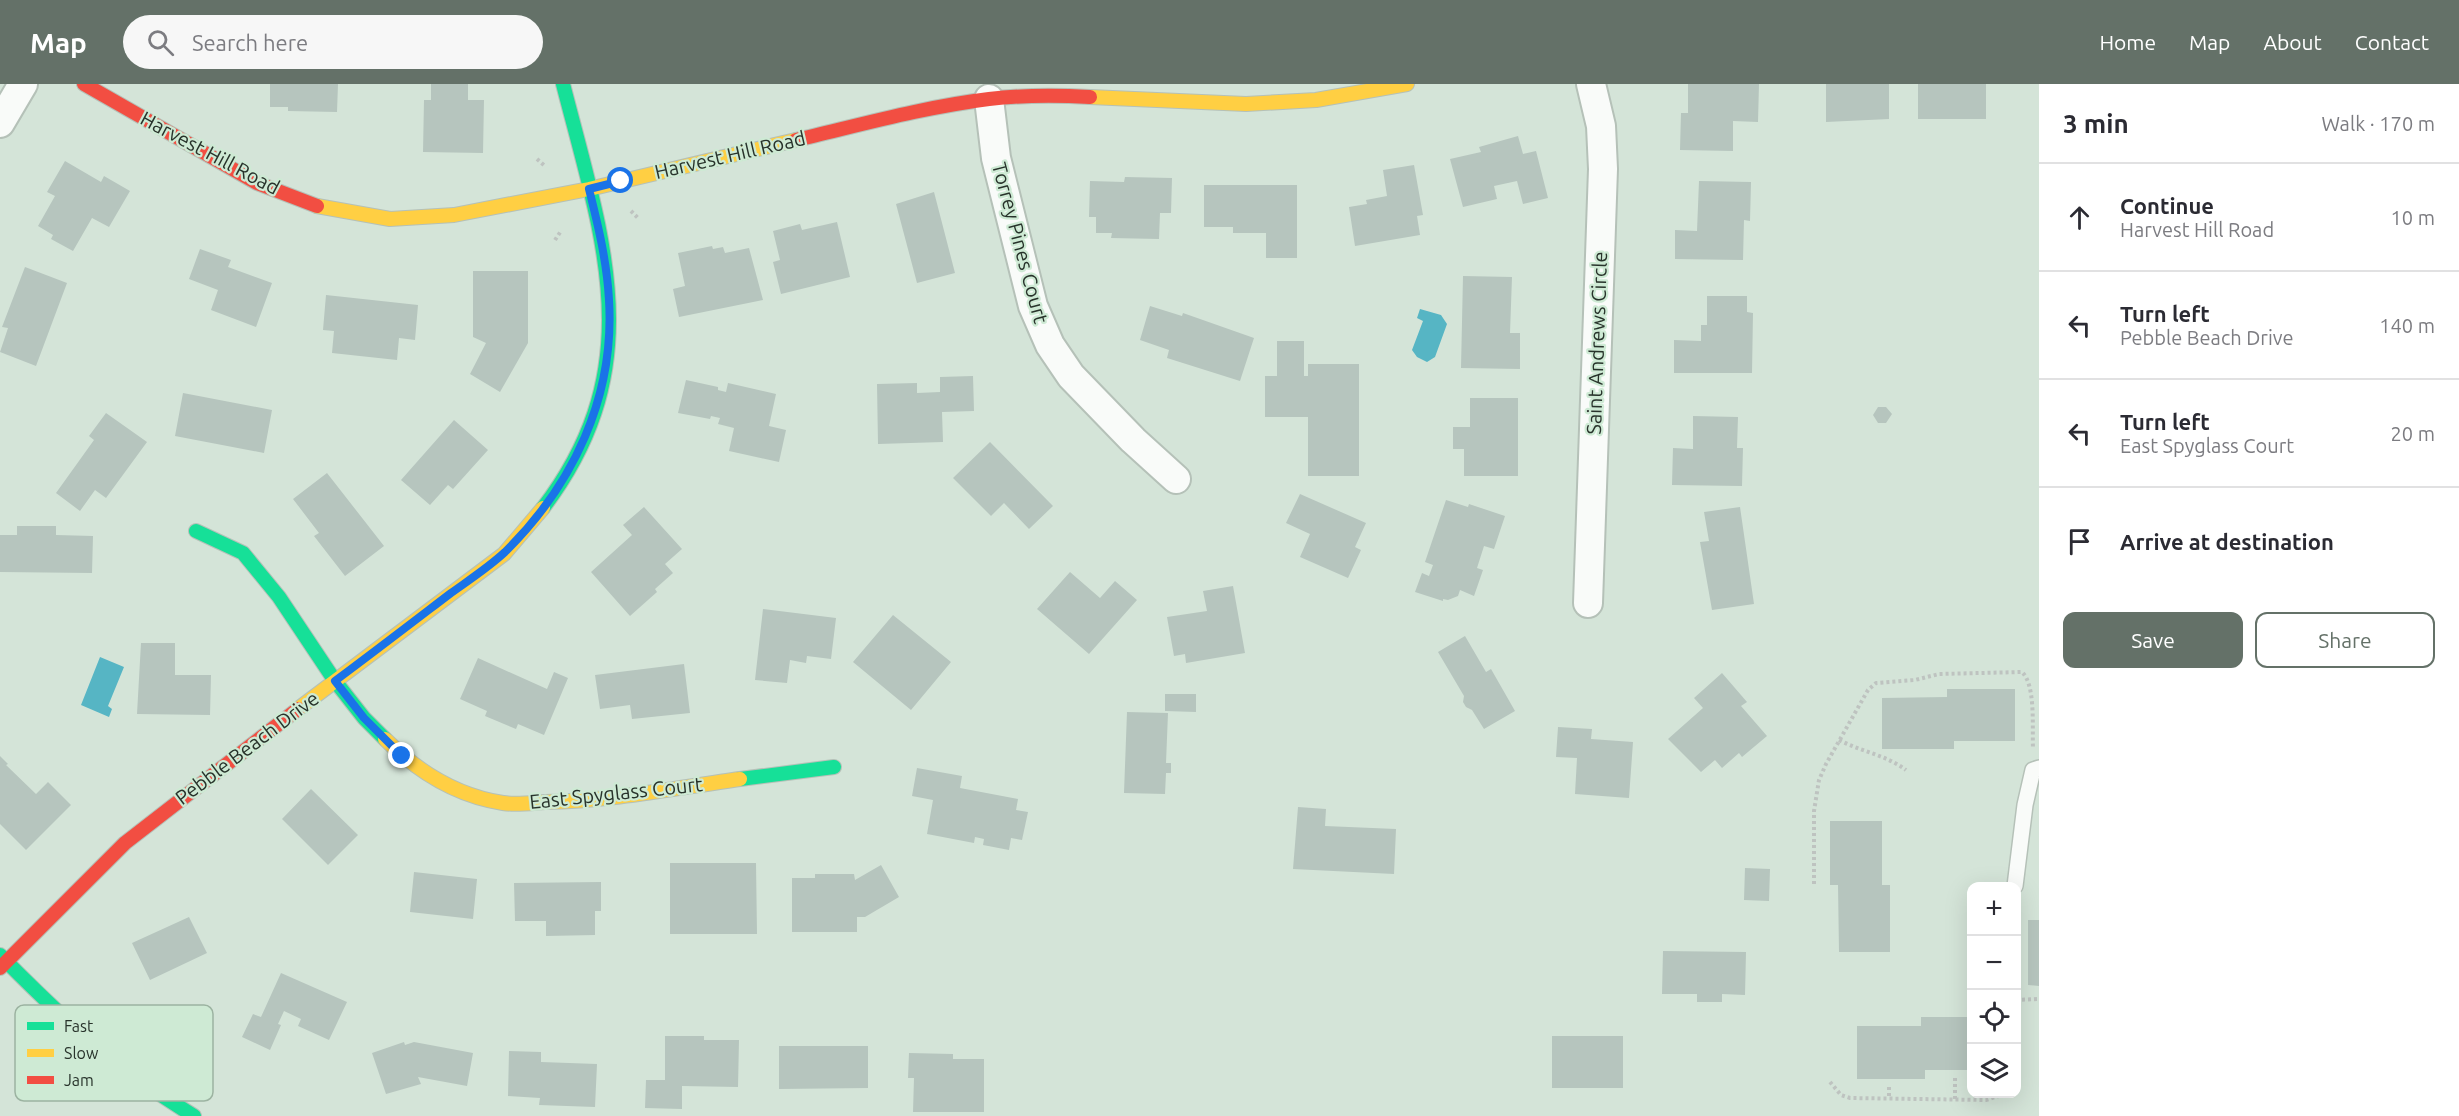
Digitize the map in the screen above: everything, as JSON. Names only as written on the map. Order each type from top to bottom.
[{"type":"street","points":[[0,123],[22,84]]},
{"type":"street","name":"Harvest Hill Road","points":[[84,84],[257,183],[323,208],[390,219],[454,216],[589,189],[898,116],[989,99],[1052,95],[1246,104],[1316,100],[1407,84]]},
{"type":"street","name":"Pebble Beach Drive","points":[[2,962],[125,843],[178,800],[504,554],[540,515],[563,481],[590,430],[602,383],[610,336],[609,299],[602,240],[563,84]]},
{"type":"street","name":"Saint Andrews Circle","points":[[1588,603],[1603,169],[1601,126],[1590,84]]},
{"type":"street","name":"Torrey Pines Court","points":[[989,99],[996,158],[1033,306],[1050,345],[1071,376],[1132,440],[1176,479]]},
{"type":"street","name":"East Spyglass Court","points":[[196,531],[243,553],[279,597],[335,681],[364,718],[402,756],[427,775],[452,788],[504,803],[570,802],[834,767]]},
{"type":"street","points":[[2,962],[48,1005]]},
{"type":"street","points":[[167,1101],[194,1116]]},
{"type":"lane","points":[[2016,882],[2025,806],[2036,769]]},
{"type":"path","points":[[537,159],[545,166]]},
{"type":"path","points":[[630,211],[639,219]]},
{"type":"path","points":[[555,240],[561,231]]},
{"type":"path","points":[[1814,884],[1815,796],[1826,764],[1868,690],[1876,683],[1915,680],[1939,674],[2022,672],[2027,677],[2030,687],[2036,769]]},
{"type":"path","points":[[1839,740],[1858,749],[1893,760],[1906,771]]},
{"type":"path","points":[[2021,1000],[2039,999]]},
{"type":"path","points":[[1955,1077],[1955,1100]]},
{"type":"path","points":[[1830,1082],[1841,1095],[1850,1098],[1986,1100],[1993,1098]]},
{"type":"path","points":[[1889,1087],[1889,1100]]},
{"type":"water","points":[[1420,309],[1441,315],[1447,324],[1435,357],[1427,362],[1417,357],[1412,350],[1423,321],[1417,318]]},
{"type":"water","points":[[100,657],[124,667],[108,706],[112,709],[109,717],[81,705]]},
{"type":"building","points":[[270,84],[338,84],[337,112],[288,111],[288,107],[270,107]]},
{"type":"building","points":[[431,84],[468,84],[468,100],[484,100],[483,153],[423,152],[424,100],[431,100]]},
{"type":"building","points":[[1688,84],[1759,84],[1758,122],[1733,121],[1733,151],[1680,150],[1681,113],[1688,113]]},
{"type":"building","points":[[1826,84],[1889,84],[1889,119],[1826,122]]},
{"type":"building","points":[[1918,84],[1986,84],[1986,119],[1918,119]]},
{"type":"building","points":[[1518,136],[1523,154],[1536,151],[1548,198],[1523,204],[1517,181],[1494,186],[1497,199],[1463,207],[1450,159],[1481,152],[1479,147]]},
{"type":"building","points":[[65,161],[101,182],[104,176],[130,191],[109,227],[92,218],[73,251],[51,239],[53,235],[38,226],[55,196],[47,192]]},
{"type":"building","points":[[1414,165],[1423,215],[1417,216],[1420,235],[1355,246],[1349,207],[1367,204],[1366,200],[1387,196],[1383,170]]},
{"type":"building","points":[[1125,177],[1172,178],[1171,213],[1160,213],[1159,239],[1111,238],[1112,233],[1096,233],[1096,217],[1089,217],[1090,181],[1124,182]]},
{"type":"building","points":[[1699,181],[1751,182],[1750,221],[1744,220],[1743,260],[1675,259],[1675,230],[1697,231]]},
{"type":"building","points":[[1204,185],[1297,185],[1297,258],[1266,258],[1266,233],[1233,233],[1233,227],[1204,227]]},
{"type":"building","points":[[934,192],[955,273],[917,283],[896,204]]},
{"type":"building","points":[[837,222],[850,277],[781,294],[773,262],[780,260],[773,231],[800,224],[802,230]]},
{"type":"building","points":[[712,246],[713,249],[723,247],[725,253],[749,248],[763,300],[679,317],[673,289],[685,286],[678,253]]},
{"type":"building","points":[[200,249],[231,260],[228,267],[272,283],[256,327],[211,310],[218,290],[189,279]]},
{"type":"building","points":[[25,267],[67,283],[36,366],[0,352],[8,328],[2,327]]},
{"type":"building","points":[[473,271],[528,271],[528,343],[500,392],[470,374],[486,343],[473,337]]},
{"type":"building","points":[[1463,276],[1512,277],[1510,333],[1520,333],[1520,369],[1461,368]]},
{"type":"building","points":[[326,295],[418,305],[415,340],[399,338],[397,360],[332,353],[334,331],[323,330]]},
{"type":"building","points":[[1707,296],[1747,296],[1747,312],[1753,313],[1752,373],[1674,373],[1674,340],[1701,341],[1701,325],[1707,325]]},
{"type":"building","points":[[1150,306],[1182,316],[1183,313],[1254,338],[1240,381],[1167,358],[1169,350],[1140,340]]},
{"type":"building","points":[[1277,341],[1304,341],[1304,376],[1308,376],[1308,364],[1359,364],[1359,476],[1308,476],[1308,417],[1265,417],[1265,376],[1277,376]]},
{"type":"building","points":[[973,376],[974,411],[942,412],[943,442],[878,444],[877,384],[917,383],[917,393],[940,392],[940,377]]},
{"type":"building","points":[[686,380],[718,387],[718,390],[726,392],[728,383],[776,394],[769,426],[786,430],[779,462],[729,451],[734,428],[718,424],[720,418],[711,416],[710,419],[678,413]]},
{"type":"building","points":[[183,393],[272,410],[264,453],[175,436]]},
{"type":"building","points":[[1470,398],[1518,398],[1518,476],[1464,476],[1464,449],[1453,449],[1453,427],[1470,427]]},
{"type":"building","points":[[1878,407],[1886,407],[1892,414],[1886,423],[1878,423],[1873,415]]},
{"type":"building","points":[[106,413],[147,442],[106,498],[95,490],[80,511],[56,493],[94,440],[89,436]]},
{"type":"building","points":[[1693,416],[1738,417],[1737,448],[1743,448],[1742,486],[1672,485],[1673,448],[1693,449]]},
{"type":"building","points":[[454,420],[488,450],[453,489],[448,485],[430,505],[401,480]]},
{"type":"building","points":[[990,442],[1053,506],[1029,529],[1004,503],[991,516],[953,478]]},
{"type":"building","points":[[327,473],[384,546],[345,576],[314,536],[319,533],[293,499]]},
{"type":"building","points":[[1300,494],[1366,523],[1355,547],[1361,550],[1348,578],[1300,557],[1310,534],[1286,523]]},
{"type":"building","points":[[1446,500],[1468,507],[1469,504],[1505,516],[1494,549],[1484,546],[1477,568],[1483,570],[1474,596],[1460,590],[1458,596],[1448,600],[1443,599],[1443,601],[1415,592],[1422,573],[1429,576],[1433,565],[1425,562]]},
{"type":"building","points":[[644,507],[682,549],[665,564],[673,573],[655,589],[657,592],[630,616],[591,572],[632,535],[623,525]]},
{"type":"building","points":[[1740,507],[1754,604],[1712,610],[1700,542],[1709,541],[1704,512]]},
{"type":"building","points":[[17,526],[56,526],[56,535],[93,536],[92,573],[0,572],[0,535],[17,535]]},
{"type":"building","points":[[1070,572],[1100,598],[1115,581],[1137,600],[1089,654],[1037,609]]},
{"type":"building","points":[[1233,586],[1245,653],[1186,663],[1185,654],[1174,656],[1167,617],[1207,611],[1203,591]]},
{"type":"building","points":[[763,609],[836,618],[831,659],[807,656],[806,663],[790,660],[787,683],[755,680]]},
{"type":"building","points":[[893,615],[951,662],[911,710],[853,662]]},
{"type":"building","points":[[1465,636],[1486,672],[1491,669],[1515,711],[1484,729],[1472,710],[1463,702],[1464,696],[1438,652]]},
{"type":"building","points":[[141,643],[175,643],[175,675],[211,675],[210,715],[137,714]]},
{"type":"building","points":[[478,658],[547,689],[554,672],[568,678],[544,735],[518,724],[516,729],[485,716],[487,711],[460,699]]},
{"type":"building","points":[[684,664],[690,713],[632,719],[630,705],[600,709],[595,675]]},
{"type":"building","points":[[1722,673],[1747,702],[1741,706],[1767,736],[1742,757],[1739,753],[1722,768],[1715,760],[1701,772],[1668,739],[1703,708],[1694,698]]},
{"type":"building","points":[[1947,689],[2015,689],[2015,741],[1954,741],[1954,749],[1882,749],[1882,698],[1947,697]]},
{"type":"building","points":[[1165,694],[1196,694],[1196,712],[1165,711]]},
{"type":"building","points":[[1127,712],[1168,713],[1166,763],[1171,763],[1171,773],[1166,773],[1165,794],[1124,793]]},
{"type":"building","points":[[1558,727],[1592,729],[1591,739],[1633,742],[1629,798],[1575,794],[1577,758],[1556,757]]},
{"type":"building","points":[[0,756],[8,764],[6,765],[36,794],[48,782],[71,805],[26,850],[0,824]]},
{"type":"building","points":[[917,768],[962,776],[960,788],[1018,799],[1016,810],[1028,812],[1022,840],[1011,838],[1009,850],[983,845],[984,839],[975,837],[974,843],[927,834],[933,800],[912,796]]},
{"type":"building","points":[[311,789],[358,835],[328,865],[282,819]]},
{"type":"building","points":[[1298,807],[1326,809],[1325,826],[1396,829],[1394,874],[1293,869]]},
{"type":"building","points":[[1830,821],[1882,821],[1882,885],[1890,885],[1890,952],[1839,952],[1838,885],[1830,885]]},
{"type":"building","points":[[670,863],[756,863],[757,934],[670,934]]},
{"type":"building","points":[[881,865],[899,897],[865,917],[857,917],[857,932],[792,932],[792,878],[815,878],[815,874],[854,874],[855,880]]},
{"type":"building","points":[[1745,868],[1770,869],[1769,901],[1744,900]]},
{"type":"building","points":[[414,872],[477,879],[473,919],[410,912]]},
{"type":"building","points":[[601,882],[601,911],[595,911],[595,935],[546,936],[546,921],[515,921],[514,883]]},
{"type":"building","points":[[189,917],[207,953],[150,980],[132,943]]},
{"type":"building","points":[[2028,920],[2039,920],[2039,986],[2028,985]]},
{"type":"building","points":[[1663,951],[1746,952],[1745,995],[1722,994],[1722,1002],[1697,1002],[1697,994],[1662,994]]},
{"type":"building","points":[[281,973],[347,1002],[329,1040],[298,1026],[301,1019],[284,1011],[278,1024],[281,1025],[270,1050],[242,1037],[253,1014],[261,1017]]},
{"type":"building","points":[[1921,1017],[1967,1017],[1967,1070],[1925,1070],[1925,1079],[1857,1079],[1857,1026],[1921,1026]]},
{"type":"building","points":[[665,1036],[704,1036],[704,1040],[739,1040],[738,1087],[682,1086],[682,1109],[645,1108],[646,1080],[665,1080]]},
{"type":"building","points":[[1552,1036],[1623,1036],[1623,1088],[1552,1088]]},
{"type":"building","points":[[404,1042],[405,1045],[414,1042],[473,1053],[467,1086],[418,1077],[421,1084],[386,1094],[372,1053]]},
{"type":"building","points":[[779,1046],[868,1046],[868,1088],[779,1089]]},
{"type":"building","points":[[509,1051],[541,1052],[541,1062],[597,1064],[595,1107],[539,1105],[540,1098],[508,1096]]},
{"type":"building","points":[[909,1053],[953,1054],[953,1059],[984,1059],[984,1112],[913,1112],[914,1078],[908,1078]]},
{"type":"traffic: fast","points":[[543,508],[577,455],[597,404],[607,353],[608,301],[603,249],[563,84]]},
{"type":"traffic: fast","points":[[196,531],[243,553],[279,597],[335,681],[364,718],[385,739]]},
{"type":"traffic: fast","points":[[740,779],[834,767]]},
{"type":"traffic: fast","points":[[0,955],[51,1005]]},
{"type":"traffic: fast","points":[[170,1101],[194,1116]]},
{"type":"traffic: slow","points":[[1090,97],[1246,104],[1316,100],[1407,84]]},
{"type":"traffic: slow","points":[[317,206],[390,219],[454,215],[589,189],[796,140]]},
{"type":"traffic: slow","points":[[298,709],[504,554],[543,508]]},
{"type":"traffic: slow","points":[[385,739],[411,762],[439,781],[470,795],[508,804],[618,797],[740,779]]},
{"type":"traffic: jam","points":[[84,84],[257,183],[317,206]]},
{"type":"traffic: jam","points":[[796,140],[965,102],[1027,96],[1090,97]]},
{"type":"traffic: jam","points":[[0,968],[125,843],[298,709]]},
{"type":"route","points":[[402,756],[364,718],[335,681],[504,554],[540,515],[563,481],[590,430],[602,383],[610,336],[609,299],[602,240],[589,189],[621,181]]}]
